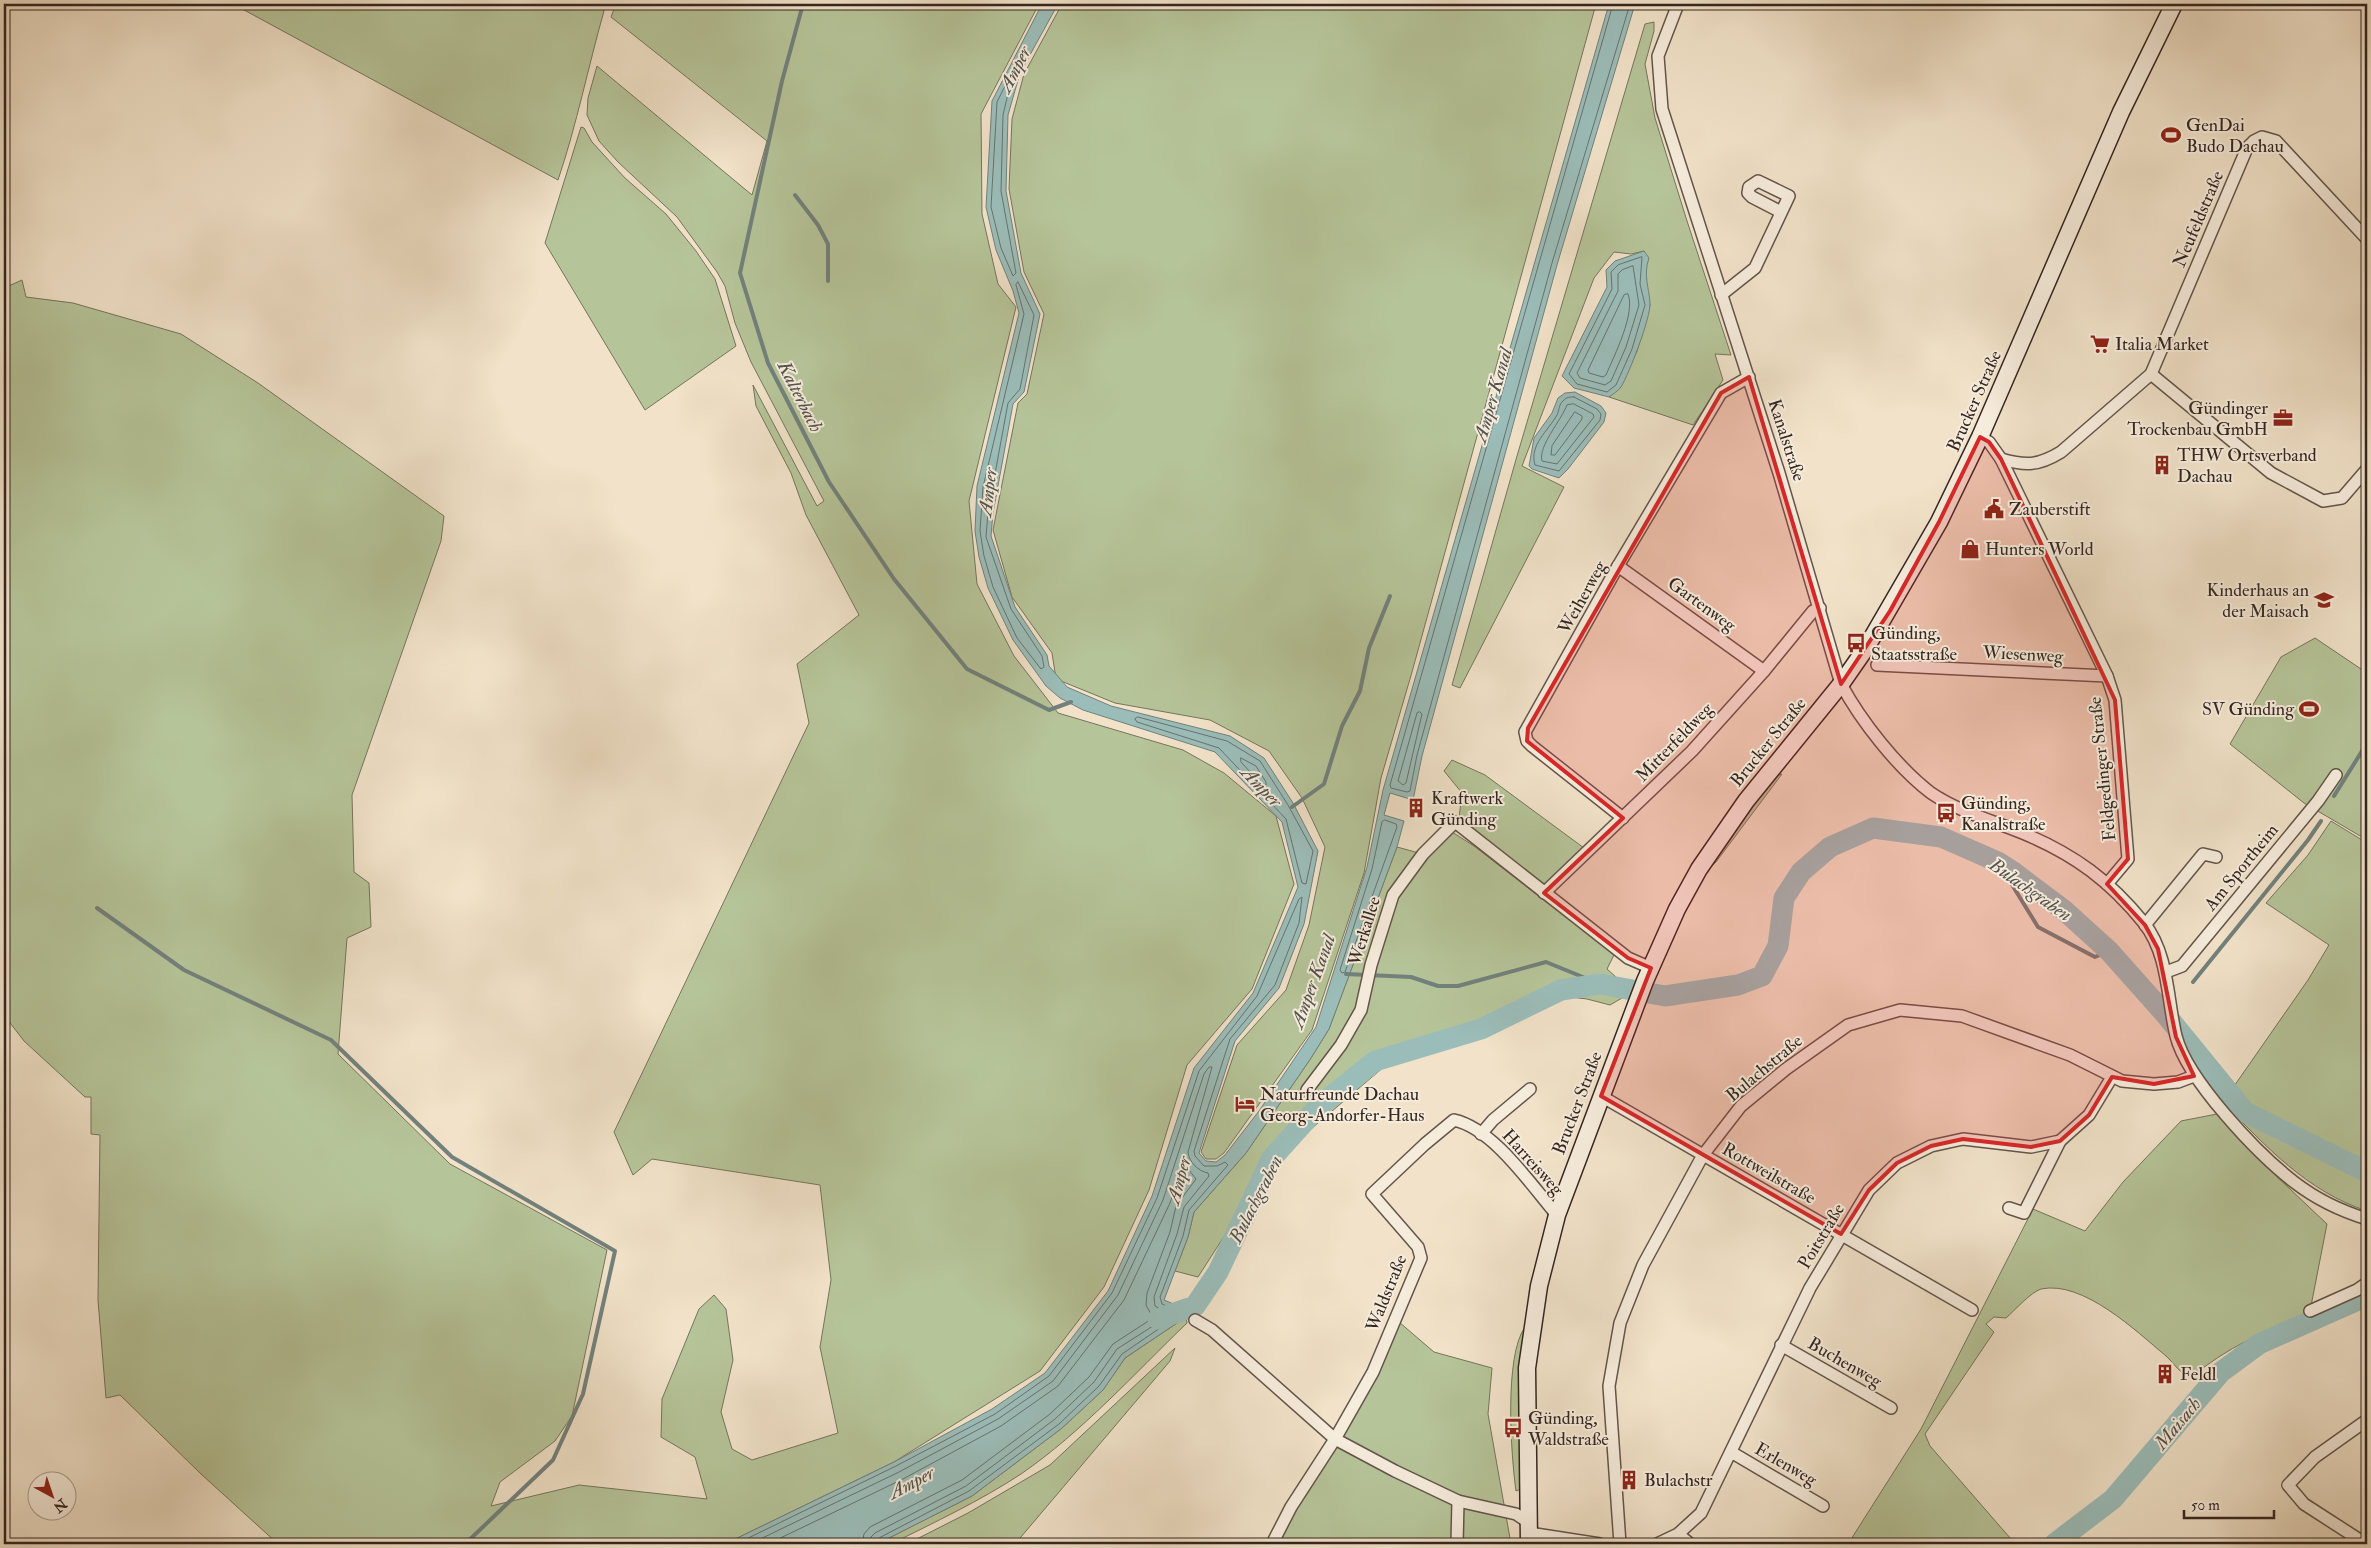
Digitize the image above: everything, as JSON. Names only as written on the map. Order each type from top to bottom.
[{"type":"main road","name":"Brucker Straße","points":[[1529,1533],[1527,1368],[1539,1286],[1557,1215],[1648,975],[1699,868],[1721,834],[1841,684],[1890,611],[1940,522],[1980,437],[2122,112],[2174,4]]},
{"type":"street","name":"Kanalstraße","points":[[1678,4],[1658,56],[1662,109],[1749,377],[1820,608],[1841,684],[1851,702],[1874,734],[1918,782],[1932,793],[1952,805],[2027,835],[2075,859],[2107,884],[2145,925],[2158,949],[2166,972],[2176,1037],[2194,1076],[2245,1136],[2294,1182],[2341,1211],[2367,1220]]},
{"type":"street","name":"Neufeldstraße","points":[[2001,459],[2023,465],[2048,460],[2062,452],[2151,374],[2247,148],[2254,140],[2262,137],[2276,141],[2367,239]]},
{"type":"street","points":[[1721,295],[1755,268],[1781,212]]},
{"type":"street","points":[[2151,374],[2271,473],[2322,501],[2342,498],[2367,470]]},
{"type":"street","name":"Weiherweg","points":[[1623,818],[1532,746],[1527,741],[1525,732],[1618,566],[1721,393],[1749,377]]},
{"type":"street","name":"Feldgedinger Straße","points":[[1980,437],[1989,442],[2001,459],[2107,676],[2115,700],[2128,859],[2107,884]]},
{"type":"street","name":"Gartenweg","points":[[1618,566],[1764,671]]},
{"type":"street","name":"Mitterfeldweg","points":[[1544,893],[1692,751],[1764,671],[1813,611],[1820,608]]},
{"type":"street","name":"Wiesenweg","points":[[1877,665],[2107,676]]},
{"type":"street","name":"Am Sportheim","points":[[2166,972],[2182,966],[2318,801],[2336,775]]},
{"type":"street","name":"Werkallee","points":[[1307,1090],[1341,1045],[1361,1010],[1370,967],[1393,895],[1423,854],[1455,822],[1544,893],[1616,946],[1648,975]]},
{"type":"street","points":[[2145,925],[2203,854],[2216,857]]},
{"type":"street","name":"Bulachstraße","points":[[1620,1544],[1609,1386],[1620,1323],[1643,1265],[1703,1155],[1741,1106],[1786,1069],[1848,1025],[1893,1011],[1962,1016],[2070,1054],[2122,1081],[2154,1084],[2178,1082],[2194,1076]]},
{"type":"street","name":"Poitstraße","points":[[1657,1544],[1678,1534],[1702,1513],[1781,1345],[1841,1234],[1869,1190],[1897,1163],[1931,1146],[1963,1139],[2031,1147],[2060,1140],[2089,1115],[2112,1077]]},
{"type":"street","name":"Harreisweg","points":[[1481,1134],[1493,1120],[1530,1089]]},
{"type":"street","name":"Rottweilstraße","points":[[1601,1096],[1972,1310]]},
{"type":"street","name":"Waldstraße","points":[[1272,1544],[1291,1507],[1335,1439],[1373,1372],[1421,1258],[1418,1247],[1372,1194],[1448,1124],[1454,1120],[1461,1122]]},
{"type":"street","name":"Harreisweg","points":[[1461,1122],[1490,1138],[1557,1215]]},
{"type":"street","points":[[2009,1208],[2024,1213],[2060,1140]]},
{"type":"street","points":[[2310,1311],[2357,1290],[2367,1283]]},
{"type":"street","points":[[1195,1320],[1212,1330],[1335,1439],[1395,1471],[1458,1501],[1516,1514],[1529,1533],[1600,1544]]},
{"type":"street","name":"Buchenweg","points":[[1781,1345],[1891,1408]]},
{"type":"street","points":[[2366,1544],[2304,1504],[2288,1485],[2315,1457],[2367,1420]]},
{"type":"street","name":"Erlenweg","points":[[1731,1452],[1823,1506]]},
{"type":"street","points":[[1457,1544],[1458,1501]]},
{"type":"street","points":[[1678,1534],[1690,1544]]},
{"type":"highlighted area","points":[[1749,377],[1841,684],[1890,611],[1939,522],[1980,437],[1989,442],[2001,459],[2115,700],[2128,859],[2107,884],[2145,925],[2158,949],[2176,1037],[2194,1076],[2154,1084],[2112,1077],[2089,1115],[2060,1141],[2031,1147],[1963,1139],[1931,1146],[1897,1163],[1869,1190],[1841,1234],[1601,1096],[1651,968],[1628,958],[1544,893],[1623,818],[1532,746],[1527,741],[1528,728],[1721,393]]},
{"type":"green space","points":[[233,4],[601,4],[604,11],[571,138],[558,180]]},
{"type":"green space","points":[[616,4],[1039,4],[981,114],[982,214],[998,284],[1016,307],[969,501],[977,584],[1014,656],[1058,713],[1183,750],[1224,773],[1276,816],[1294,884],[1252,989],[1187,1065],[1149,1190],[1104,1287],[1040,1371],[894,1462],[725,1544],[278,1544],[201,1474],[120,1395],[106,1398],[98,1300],[100,1135],[91,1134],[91,1097],[85,1097],[24,1041],[4,1015],[4,288],[22,280],[26,297],[73,303],[181,334],[258,383],[444,516],[441,541],[352,795],[354,872],[369,883],[371,927],[347,938],[338,1054],[450,1164],[607,1250],[572,1416],[555,1441],[500,1482],[491,1506],[579,1485],[707,1499],[695,1457],[661,1437],[662,1399],[699,1309],[714,1295],[726,1309],[733,1360],[721,1412],[732,1449],[752,1460],[838,1433],[820,1347],[831,1280],[820,1185],[652,1159],[633,1175],[614,1132],[809,723],[797,664],[859,615],[806,515],[791,473],[756,406],[753,385],[817,506],[824,501],[751,362],[735,323],[725,286],[677,217],[618,162],[599,141],[587,115],[588,98],[597,66],[752,195],[767,141],[611,17]]},
{"type":"green space","points":[[1062,4],[1596,4],[1381,778],[1364,873],[1312,1030],[1224,1153],[1216,1159],[1206,1159],[1201,1152],[1237,1045],[1286,990],[1309,925],[1325,847],[1302,798],[1269,751],[1210,720],[1115,703],[1056,679],[1052,653],[1012,597],[993,530],[1018,403],[1027,394],[1044,314],[1024,272],[1009,189],[1012,119],[1024,74]]},
{"type":"green space","points":[[1654,22],[1654,31],[1645,64],[1655,118],[1731,355],[1715,354],[1723,380],[1693,425],[1609,397],[1620,388],[1637,351],[1650,305],[1645,283],[1644,251],[1631,254],[1614,252],[1594,278],[1522,466],[1564,487],[1460,688],[1452,685],[1517,456],[1645,24]]},
{"type":"green space","points":[[581,127],[584,128],[592,142],[625,178],[666,214],[696,251],[715,279],[736,346],[645,410],[545,243]]},
{"type":"green space","name":"SV Günding","points":[[2315,638],[2367,673],[2367,840],[2304,803],[2230,744],[2281,657]]},
{"type":"green space","points":[[1452,760],[1485,775],[1584,848],[1545,885],[1513,863],[1459,818],[1462,793],[1444,771]]},
{"type":"green space","points":[[1782,774],[1716,862],[1707,870],[1776,776]]},
{"type":"green space","points":[[2331,821],[2367,843],[2367,1211],[2346,1203],[2307,1180],[2271,1151],[2223,1102],[2308,980],[2329,945],[2266,903],[2308,855]]},
{"type":"green space","points":[[1452,832],[1474,846],[1545,901],[1617,949],[1607,969],[1626,986],[1622,998],[1610,1005],[1587,999],[1562,996],[1488,1036],[1385,1066],[1291,1146],[1250,1196],[1198,1277],[1175,1271],[1188,1237],[1194,1212],[1246,1153],[1329,1029],[1397,847],[1430,856]]},
{"type":"green space","points":[[2217,1114],[2254,1155],[2327,1224],[2310,1311],[2232,1349],[2191,1378],[2180,1371],[2166,1356],[2124,1321],[2091,1300],[2074,1292],[2057,1288],[2037,1291],[2006,1318],[1994,1317],[1986,1324],[1994,1332],[1925,1434],[1930,1446],[2011,1539],[2005,1544],[1848,1544],[1921,1429],[2033,1209],[2085,1231],[2123,1182],[2181,1121]]},
{"type":"green space","points":[[1186,1317],[1187,1323],[1086,1421],[1043,1458],[1005,1484],[957,1511],[891,1544],[877,1544],[972,1496],[1062,1428],[1103,1390],[1125,1358]]},
{"type":"green space","points":[[1399,1322],[1434,1352],[1492,1368],[1488,1414],[1511,1544],[1276,1544]]},
{"type":"green space","points":[[1525,1327],[1519,1388],[1521,1489],[1516,1491],[1511,1431],[1512,1382],[1518,1341]]},
{"type":"green space","points":[[1175,1348],[1170,1361],[1015,1544],[907,1544],[968,1513],[1050,1465]]},
{"type":"water","name":"Amper","points":[[1042,4],[1058,4],[1020,73],[1008,115],[1006,191],[1021,273],[1040,314],[1024,392],[1013,404],[993,513],[991,536],[1015,607],[1047,655],[1049,666],[1067,687],[1111,706],[1230,736],[1264,758],[1293,803],[1318,851],[1304,924],[1279,988],[1235,1041],[1199,1153],[1206,1161],[1216,1162],[1225,1155],[1259,1111],[1316,1027],[1367,867],[1383,790],[1609,4],[1635,4],[1557,265],[1422,756],[1413,800],[1390,793],[1384,815],[1404,821],[1397,847],[1329,1029],[1246,1153],[1194,1212],[1188,1237],[1164,1300],[1183,1308],[1186,1317],[1125,1358],[1103,1390],[1062,1428],[972,1496],[877,1544],[725,1544],[894,1462],[992,1409],[1045,1373],[1108,1291],[1152,1196],[1194,1068],[1253,993],[1298,887],[1282,822],[1215,752],[1083,710],[1060,698],[1046,686],[1013,640],[988,588],[979,557],[975,531],[977,486],[1019,313],[1013,291],[996,250],[986,207],[992,101]]},
{"type":"water","points":[[1644,251],[1649,258],[1646,275],[1650,303],[1649,310],[1639,345],[1625,380],[1620,388],[1609,397],[1574,388],[1562,376],[1607,287],[1606,270],[1615,261]]},
{"type":"water","points":[[1575,392],[1601,406],[1606,413],[1604,422],[1559,478],[1532,469],[1529,466],[1534,438],[1552,413],[1558,398],[1565,393]]},
{"type":"waterway","name":"Kalterbach","points":[[803,4],[782,81],[740,273],[768,363],[829,482],[894,579],[967,669],[1049,710],[1071,702]]},
{"type":"waterway","points":[[795,195],[818,225],[828,244],[828,281]]},
{"type":"waterway","points":[[1292,807],[1324,784],[1342,726],[1360,691],[1369,648],[1390,596]]},
{"type":"waterway","points":[[2334,796],[2367,743]]},
{"type":"waterway","points":[[2193,982],[2308,840],[2321,821]]},
{"type":"waterway","name":"Bulachgraben","points":[[1158,1319],[1195,1306],[1218,1272],[1272,1158],[1318,1107],[1375,1061],[1481,1029],[1561,990],[1600,984],[1665,996],[1738,985],[1762,976],[1778,946],[1784,898],[1801,872],[1830,847],[1873,828],[1941,837],[1998,862],[2012,871],[2065,911],[2109,951],[2166,1015],[2245,1112],[2367,1172]]},
{"type":"waterway","points":[[1998,862],[2038,927],[2095,957],[2109,951]]},
{"type":"waterway","points":[[97,908],[184,970],[331,1040],[452,1157],[615,1251],[583,1394],[553,1460],[465,1544]]},
{"type":"waterway","name":"Bulachgraben","points":[[1346,974],[1411,977],[1438,986],[1458,986],[1546,962],[1600,984]]},
{"type":"waterway","name":"Maisach","points":[[2054,1544],[2113,1499],[2221,1372],[2259,1344],[2367,1296]]},
{"type":"place","name":"GenDai Budo Dachau","points":[[2171,135]]},
{"type":"place","name":"Italia Market","points":[[2100,344]]},
{"type":"place","name":"Gündinger Trockenbau GmbH","points":[[2283,418]]},
{"type":"place","name":"THW Ortsverband Dachau","points":[[2162,465]]},
{"type":"place","name":"Zauberstift","points":[[1994,509]]},
{"type":"place","name":"Hunters World","points":[[1970,549]]},
{"type":"place","name":"Kinderhaus an der Maisach","points":[[2324,600]]},
{"type":"place","name":"Günding, Staatsstraße","points":[[1856,643]]},
{"type":"place","name":"SV Günding","points":[[2309,709]]},
{"type":"place","name":"Kraftwerk Günding","points":[[1416,808]]},
{"type":"place","name":"Günding, Kanalstraße","points":[[1946,813]]},
{"type":"place","name":"Naturfreunde Dachau Georg-Andorfer-Haus","points":[[1245,1104]]},
{"type":"place","name":"Feldl","points":[[2165,1374]]},
{"type":"place","name":"Günding, Waldstraße","points":[[1513,1428]]},
{"type":"place","name":"Bulachstr","points":[[1629,1480]]},
{"type":"water label","name":"Amper Kanal","points":[[1492,395]]},
{"type":"water label","name":"Amper Kanal","points":[[1312,981]]}]
